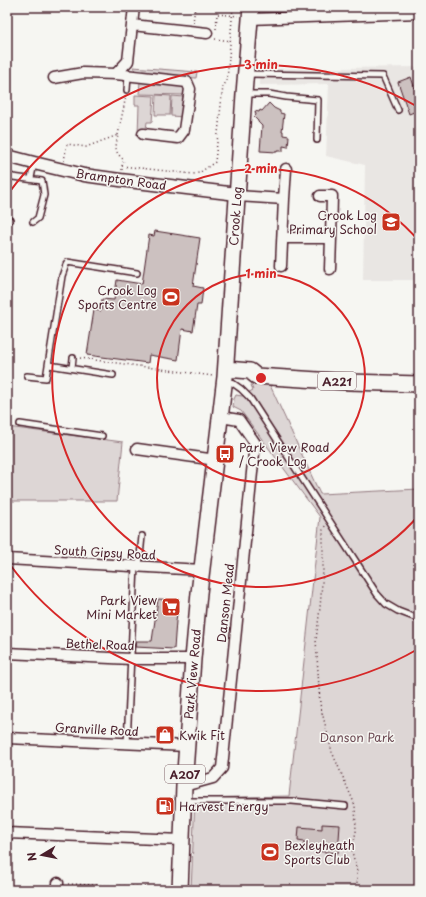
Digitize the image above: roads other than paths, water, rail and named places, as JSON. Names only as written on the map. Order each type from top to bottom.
[{"type":"main road","name":"Crook Log","points":[[225,373],[248,14]]},
{"type":"main road","name":"A221","points":[[225,373],[251,380],[256,376],[349,382],[419,384]]},
{"type":"main road","name":"Park View Road","points":[[180,889],[183,801],[193,659],[199,593],[216,460],[225,373]]},
{"type":"street","points":[[116,74],[128,61],[134,7]]},
{"type":"street","points":[[248,14],[419,13]]},
{"type":"street","points":[[132,24],[211,33]]},
{"type":"street","points":[[54,78],[84,73],[116,74],[187,82],[190,89],[184,130],[178,138],[143,134]]},
{"type":"street","name":"Brampton Road","points":[[7,156],[84,175],[237,195]]},
{"type":"street","points":[[281,266],[286,169]]},
{"type":"street","points":[[237,195],[284,199]]},
{"type":"street","points":[[320,196],[332,196],[330,269]]},
{"type":"street","points":[[283,238],[331,238]]},
{"type":"street","name":"Danson Mead","points":[[184,786],[213,778],[222,768],[255,443],[239,420],[221,417]]},
{"type":"street","points":[[137,449],[216,460]]},
{"type":"street","name":"South Gipsy Road","points":[[7,559],[202,570]]},
{"type":"street","name":"Bethel Road","points":[[7,653],[131,659],[193,659]]},
{"type":"street","name":"Granville Road","points":[[7,738],[187,746]]},
{"type":"street","points":[[7,833],[182,840]]},
{"type":"lane","points":[[245,74],[383,76],[398,110]]},
{"type":"lane","points":[[127,90],[128,76]]},
{"type":"lane","points":[[244,94],[269,94],[318,100],[317,140]]},
{"type":"lane","points":[[31,178],[34,163]]},
{"type":"lane","points":[[7,174],[42,181],[44,195],[38,218],[33,222]]},
{"type":"lane","points":[[27,376],[46,378],[62,276],[67,262],[137,273]]},
{"type":"lane","points":[[72,368],[73,358]]},
{"type":"lane","points":[[48,365],[113,375]]},
{"type":"lane","points":[[225,373],[250,398],[377,594],[386,604],[398,611],[419,619]]},
{"type":"lane","points":[[20,424],[102,436]]},
{"type":"lane","points":[[127,744],[137,566],[142,536]]},
{"type":"lane","points":[[183,801],[292,801],[345,806]]},
{"type":"place","name":"Crook Log Primary School","points":[[391,222]]},
{"type":"place","name":"Crook Log Sports Centre","points":[[171,297]]},
{"type":"place","name":"Park View Road / Crook Log","points":[[225,454]]},
{"type":"place","name":"Park View Mini Market","points":[[171,607]]},
{"type":"place","name":"Kwik Fit","points":[[165,735]]},
{"type":"place","name":"Harvest Energy","points":[[165,806]]},
{"type":"place","name":"Bexleyheath Sports Club","points":[[270,852]]},
{"type":"park label","name":"Danson Park","points":[[357,737]]}]
